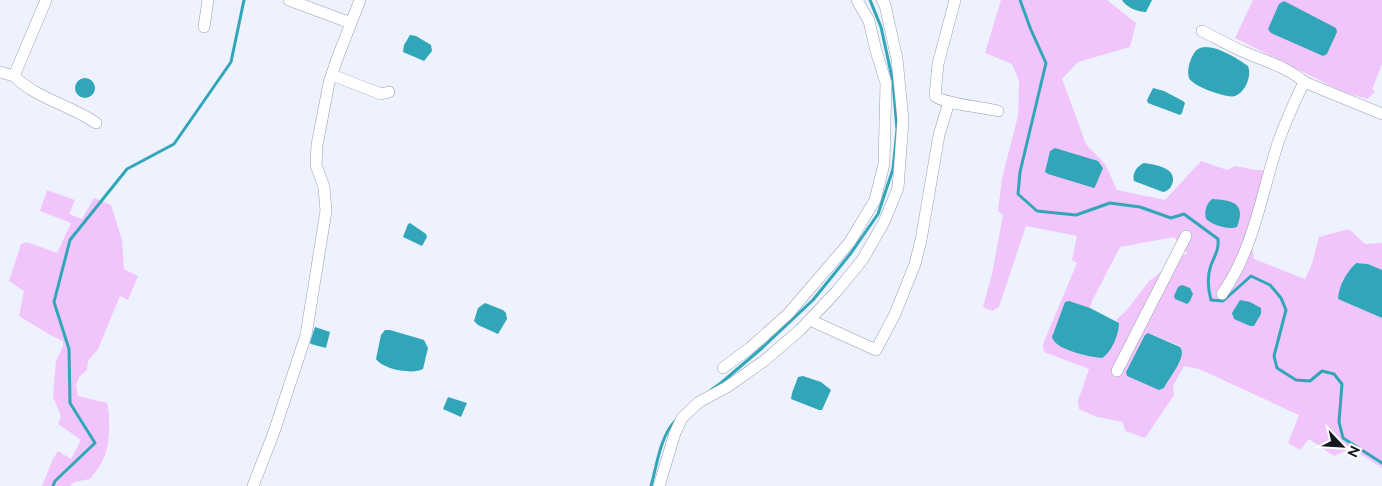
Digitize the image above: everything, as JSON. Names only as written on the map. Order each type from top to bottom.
[{"type":"street","points":[[14,76],[46,0]]},
{"type":"street","points":[[204,27],[208,0]]},
{"type":"street","points":[[289,0],[351,23]]},
{"type":"street","points":[[253,486],[274,432],[308,328],[326,211],[324,187],[316,165],[317,145],[332,75],[360,0]]},
{"type":"street","points":[[723,368],[750,348],[788,314],[849,243],[875,200],[884,164],[884,115],[887,92],[869,20],[858,0]]},
{"type":"street","points":[[659,486],[675,433],[682,418],[699,402],[727,387],[764,361],[810,320],[863,259],[884,222],[898,188],[903,120],[897,59],[885,5],[882,0]]},
{"type":"street","points":[[955,0],[938,64],[935,96],[949,102],[998,111]]},
{"type":"street","points":[[1202,31],[1242,52],[1278,66],[1298,76],[1304,82],[1382,114]]},
{"type":"street","points":[[0,72],[14,76],[45,98],[96,123]]},
{"type":"street","points":[[332,75],[381,94],[390,92]]},
{"type":"street","points":[[1222,294],[1233,278],[1253,231],[1283,128],[1304,82]]},
{"type":"street","points":[[810,320],[876,350],[895,314],[914,264],[921,240],[939,135],[949,102]]},
{"type":"street","points":[[1117,370],[1186,236]]},
{"type":"shaded area","points":[[1001,0],[1107,0],[1136,23],[1130,47],[1078,62],[1062,79],[1086,144],[1105,164],[1117,190],[1165,200],[1201,161],[1227,170],[1235,166],[1267,170],[1252,247],[1254,259],[1305,279],[1312,264],[1319,237],[1349,229],[1365,244],[1382,243],[1382,270],[1368,264],[1355,263],[1343,280],[1338,299],[1382,318],[1382,468],[1351,448],[1334,456],[1309,439],[1300,450],[1288,443],[1299,415],[1199,369],[1184,366],[1173,386],[1174,395],[1145,438],[1125,431],[1123,422],[1097,417],[1079,409],[1078,401],[1089,369],[1044,352],[1043,344],[1077,263],[1072,260],[1077,236],[1026,226],[999,307],[992,311],[983,307],[992,274],[1003,215],[998,211],[1002,178],[1018,116],[1019,81],[1012,64],[985,53]],"holes":[[[1174,237],[1187,253],[1149,281],[1127,310],[1116,320],[1119,323],[1102,358],[1081,354],[1069,301],[1090,308],[1120,247]],[[1148,333],[1180,346],[1182,350],[1177,367],[1164,388],[1159,390],[1127,375],[1126,372]]]},
{"type":"shaded area","points":[[1253,0],[1382,0],[1382,64],[1372,90],[1376,91],[1367,99],[1341,91],[1235,38]]},
{"type":"shaded area","points":[[47,190],[75,200],[69,214],[82,219],[94,198],[111,205],[122,240],[124,269],[138,276],[128,300],[120,296],[98,349],[88,361],[87,370],[79,377],[76,385],[78,396],[107,403],[109,433],[105,456],[90,479],[74,482],[70,486],[42,486],[58,451],[71,459],[81,440],[58,424],[61,416],[53,397],[56,361],[63,346],[63,341],[19,316],[24,291],[9,281],[21,244],[27,242],[57,253],[71,223],[40,211]]},
{"type":"water","points":[[1122,0],[1152,0],[1146,12],[1132,9]]},
{"type":"water","points":[[1284,1],[1336,28],[1337,32],[1327,54],[1323,56],[1271,33],[1268,29],[1279,4]]},
{"type":"water","points":[[410,35],[416,36],[431,45],[432,51],[424,61],[403,52],[404,45]]},
{"type":"water","points":[[1205,47],[1222,51],[1248,66],[1247,83],[1239,94],[1231,96],[1218,94],[1196,85],[1189,78],[1188,68],[1192,56],[1198,49]]},
{"type":"water","points":[[85,78],[92,81],[95,88],[92,95],[85,98],[78,95],[75,88],[78,81]]},
{"type":"water","points":[[1153,88],[1164,91],[1183,101],[1185,103],[1182,113],[1180,115],[1148,103],[1147,100]]},
{"type":"water","points":[[1055,148],[1098,161],[1103,168],[1094,188],[1045,172],[1050,151]]},
{"type":"water","points":[[1144,163],[1162,167],[1171,173],[1173,182],[1168,190],[1163,192],[1134,181],[1136,170]]},
{"type":"water","points":[[1212,199],[1232,202],[1239,208],[1240,213],[1237,227],[1220,226],[1206,219],[1206,208]]},
{"type":"water","points":[[410,223],[426,234],[427,237],[422,246],[403,237]]},
{"type":"water","points":[[1356,263],[1368,264],[1382,270],[1382,318],[1338,299],[1344,280]]},
{"type":"water","points":[[1182,285],[1190,288],[1193,294],[1187,304],[1175,299],[1174,296],[1178,287]]},
{"type":"water","points":[[1240,300],[1250,302],[1261,308],[1261,314],[1254,326],[1234,319],[1232,313]]},
{"type":"water","points":[[1069,301],[1090,308],[1119,323],[1114,342],[1109,352],[1102,358],[1066,349],[1059,346],[1052,337],[1065,302]]},
{"type":"water","points":[[485,303],[506,313],[507,319],[498,334],[478,325],[474,321],[478,308]]},
{"type":"water","points":[[315,327],[330,332],[326,348],[311,344]]},
{"type":"water","points":[[385,330],[424,340],[428,348],[423,369],[405,371],[379,363],[376,359],[381,335]]},
{"type":"water","points":[[1148,333],[1180,347],[1182,351],[1177,367],[1164,388],[1159,390],[1127,376],[1126,372],[1145,335]]},
{"type":"water","points":[[803,376],[821,382],[831,390],[822,410],[791,399],[798,377]]},
{"type":"water","points":[[448,397],[467,403],[461,417],[443,409]]},
{"type":"waterway","points":[[53,486],[55,481],[95,443],[70,403],[69,349],[54,302],[70,240],[127,169],[174,144],[231,62],[244,0]]},
{"type":"waterway","points":[[711,390],[762,348],[813,300],[851,253],[878,214],[893,169],[897,130],[893,82],[881,27],[870,0]]},
{"type":"waterway","points":[[1020,0],[1046,63],[1020,172],[1018,194],[1037,211],[1076,215],[1110,203],[1140,207],[1171,218],[1184,214],[1218,239],[1217,249],[1209,274],[1211,300],[1223,301],[1251,276],[1270,285],[1281,298],[1286,310],[1274,356],[1277,368],[1296,380],[1310,381],[1322,371],[1334,374],[1342,384],[1339,422],[1343,438],[1382,463]]},
{"type":"waterway","points":[[651,486],[666,434],[676,420]]}]
